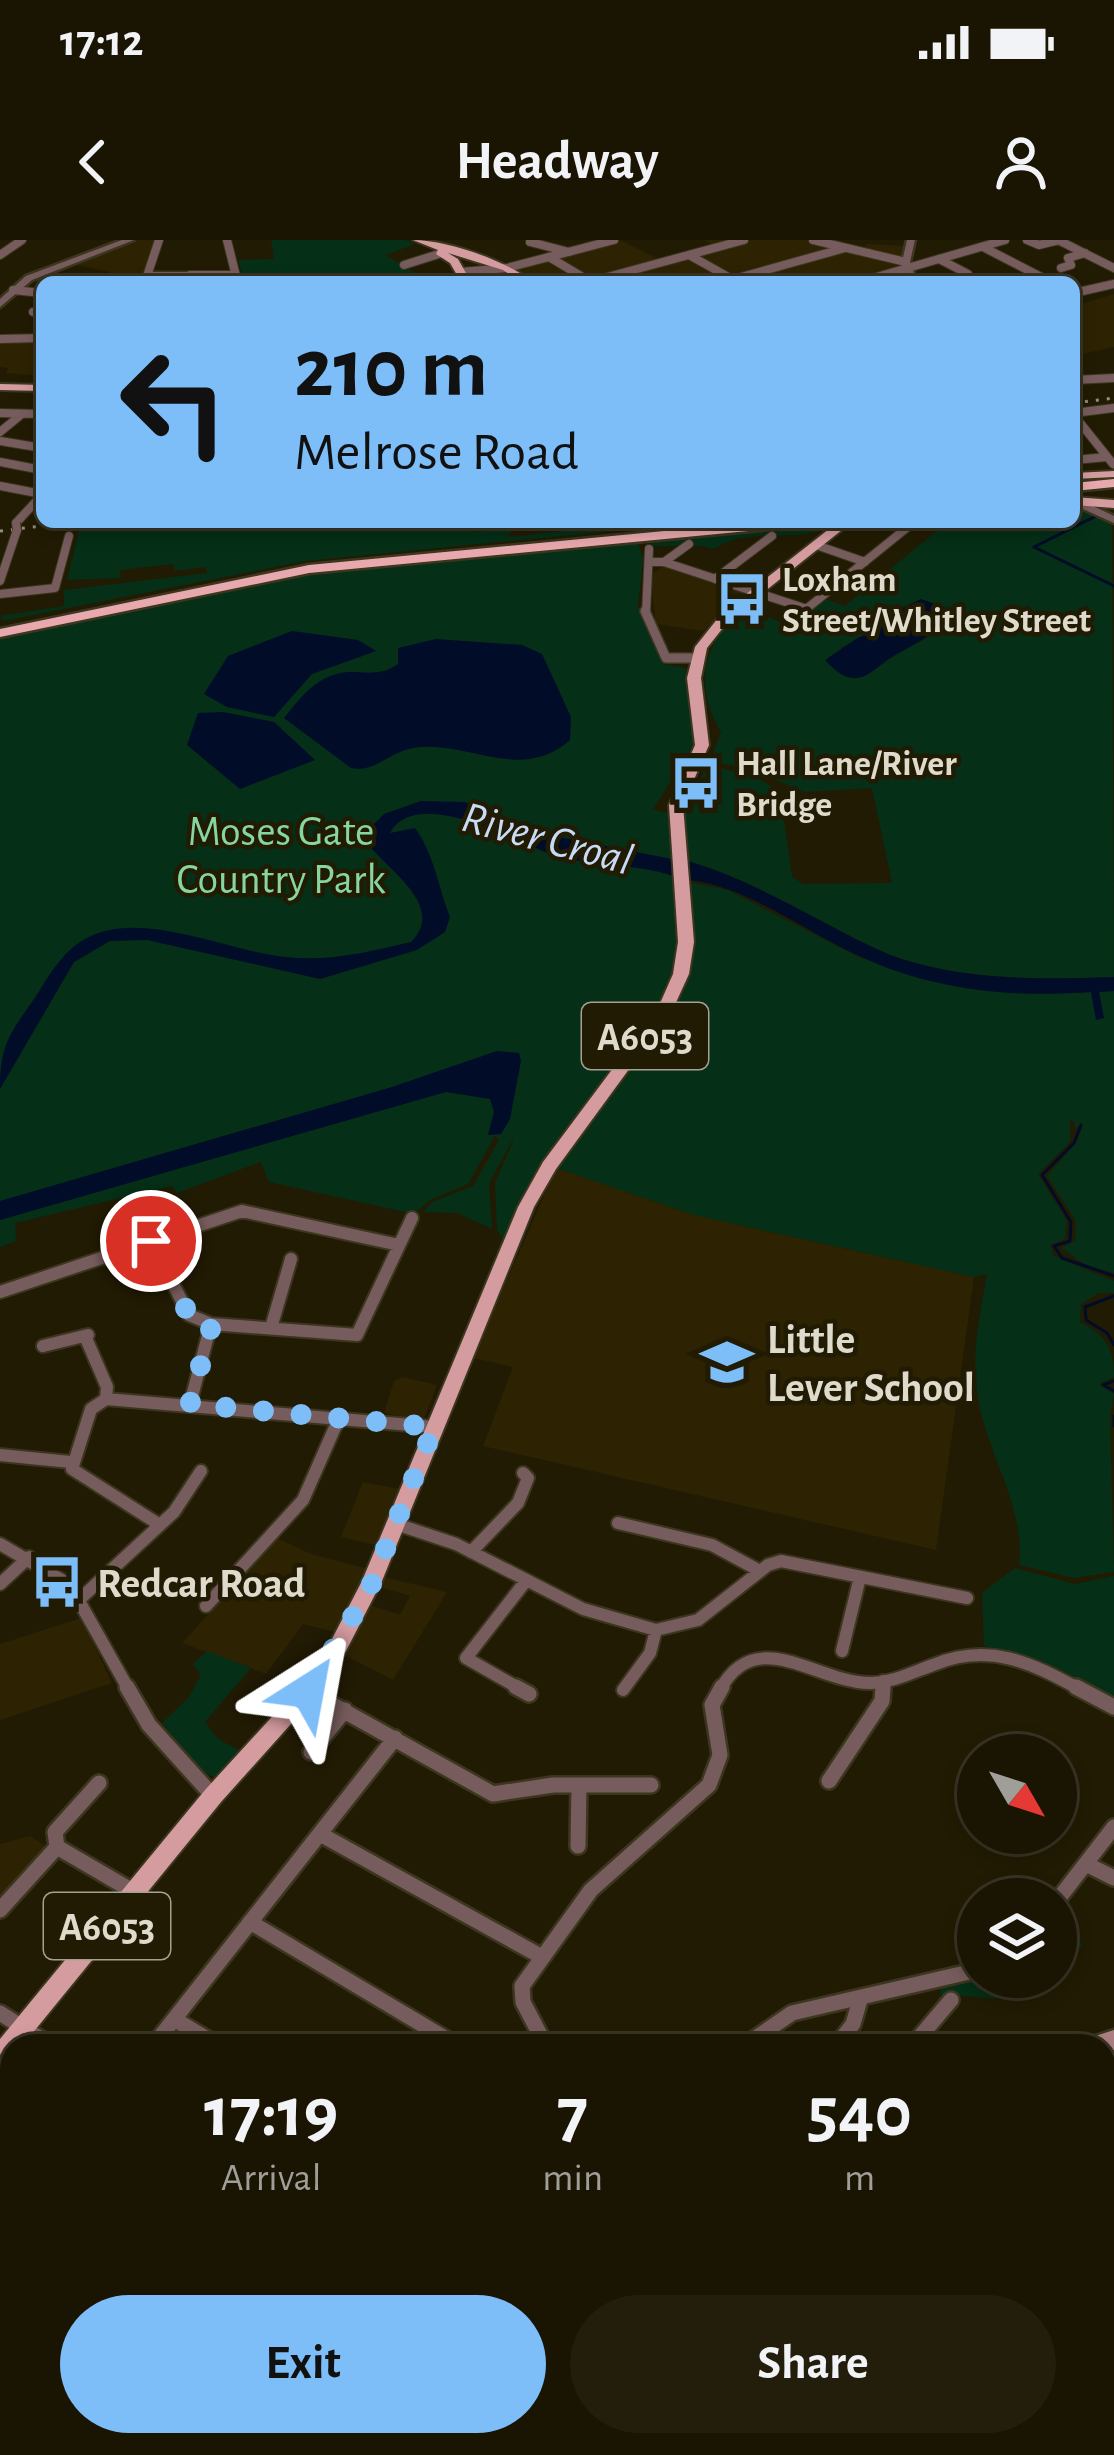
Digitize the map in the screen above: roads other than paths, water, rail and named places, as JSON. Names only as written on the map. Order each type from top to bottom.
[{"type":"highway","points":[[1080,498],[1114,482]]},
{"type":"highway","points":[[21,626],[315,562],[676,528]]},
{"type":"highway","points":[[0,630],[309,569],[739,528]]},
{"type":"main road","points":[[415,240],[441,252],[507,268],[519,276]]},
{"type":"main road","points":[[441,252],[463,276]]},
{"type":"main road","points":[[0,387],[36,388]]},
{"type":"main road","points":[[1080,477],[1114,482]]},
{"type":"main road","points":[[1080,499],[1114,505]]},
{"type":"main road","points":[[697,658],[726,616],[841,528]]},
{"type":"main road","name":"A6053","points":[[15,2034],[213,1796],[308,1691],[353,1620],[526,1207],[549,1166],[671,998],[686,942],[676,805],[702,745],[697,658]]},
{"type":"street","points":[[0,255],[22,240]]},
{"type":"street","points":[[45,276],[125,240]]},
{"type":"street","points":[[147,276],[159,240]]},
{"type":"street","points":[[227,240],[236,276]]},
{"type":"street","points":[[469,276],[614,240]]},
{"type":"street","points":[[612,276],[744,240]]},
{"type":"street","points":[[813,240],[907,265]]},
{"type":"street","points":[[911,240],[907,265],[911,276]]},
{"type":"street","points":[[960,240],[1040,276]]},
{"type":"street","points":[[876,276],[1005,240]]},
{"type":"street","points":[[1027,240],[1039,245],[1058,240],[1114,268]]},
{"type":"street","points":[[530,242],[569,252]]},
{"type":"street","points":[[749,276],[845,248]]},
{"type":"street","points":[[404,265],[441,252]]},
{"type":"street","points":[[1061,268],[1072,264],[1068,258],[1085,254]]},
{"type":"street","points":[[688,255],[727,276]]},
{"type":"street","points":[[549,257],[580,276]]},
{"type":"street","points":[[982,264],[1004,258]]},
{"type":"street","points":[[1016,264],[1036,258]]},
{"type":"street","points":[[939,259],[968,274]]},
{"type":"street","points":[[175,276],[202,276]]},
{"type":"street","points":[[0,304],[14,290],[36,280]]},
{"type":"street","points":[[1080,292],[1114,284]]},
{"type":"street","points":[[14,290],[36,292]]},
{"type":"street","points":[[0,339],[36,338]]},
{"type":"street","points":[[1080,380],[1114,378]]},
{"type":"street","points":[[1080,412],[1114,409]]},
{"type":"street","points":[[0,413],[36,414]]},
{"type":"street","points":[[0,437],[23,413]]},
{"type":"street","points":[[1081,424],[1110,460]]},
{"type":"street","points":[[0,437],[36,444]]},
{"type":"street","points":[[0,462],[36,469]]},
{"type":"street","points":[[0,486],[36,494]]},
{"type":"street","points":[[1080,501],[1114,520]]},
{"type":"street","points":[[0,581],[18,524],[36,502]]},
{"type":"street","points":[[3,520],[18,524]]},
{"type":"street","points":[[790,622],[907,528]]},
{"type":"street","points":[[0,594],[55,588],[69,536]]},
{"type":"street","points":[[715,579],[772,536]]},
{"type":"street","points":[[664,562],[689,544]]},
{"type":"street","points":[[816,545],[865,562]]},
{"type":"street","points":[[649,549],[644,609],[666,658],[697,658]]},
{"type":"street","points":[[650,562],[664,562],[807,609]]},
{"type":"street","points":[[0,1292],[247,1211],[399,1245]]},
{"type":"street","points":[[151,1241],[189,1315],[212,1324],[359,1334],[412,1218]]},
{"type":"street","points":[[271,1328],[291,1259]]},
{"type":"street","points":[[190,1404],[212,1324]]},
{"type":"street","points":[[43,1346],[88,1335],[107,1387],[106,1399]]},
{"type":"street","points":[[70,1462],[92,1409],[106,1399],[434,1427]]},
{"type":"street","points":[[206,1606],[303,1500],[340,1416]]},
{"type":"street","points":[[0,1455],[70,1462]]},
{"type":"street","points":[[70,1462],[81,1479],[160,1525]]},
{"type":"street","points":[[81,1598],[160,1525],[201,1471]]},
{"type":"street","points":[[471,1552],[518,1503],[528,1478],[524,1473]]},
{"type":"street","points":[[618,1523],[712,1545],[760,1571]]},
{"type":"street","points":[[396,1524],[471,1552],[598,1615],[656,1630],[698,1620],[760,1571],[781,1561],[968,1598]]},
{"type":"street","points":[[0,1544],[29,1557],[81,1598],[149,1725],[213,1796]]},
{"type":"street","points":[[0,1584],[29,1557]]},
{"type":"street","points":[[842,1651],[853,1631],[860,1577]]},
{"type":"street","points":[[525,1582],[466,1658],[529,1694]]},
{"type":"street","points":[[623,1690],[650,1653],[656,1630]]},
{"type":"street","points":[[541,2034],[521,1995],[591,1889],[709,1786],[720,1755],[712,1705],[737,1670],[783,1656],[852,1681],[883,1681],[989,1651],[1114,1707]]},
{"type":"street","points":[[829,1781],[882,1701],[883,1681]]},
{"type":"street","points":[[308,1691],[494,1794],[579,1785],[643,1790]]},
{"type":"street","points":[[310,1752],[345,1710]]},
{"type":"street","points":[[162,2034],[395,1738]]},
{"type":"street","points":[[560,1835],[578,1841],[579,1785]]},
{"type":"street","points":[[0,1910],[57,1847],[55,1832],[89,1789]]},
{"type":"street","points":[[1074,1878],[1114,1827]]},
{"type":"street","points":[[320,1834],[542,1957]]},
{"type":"street","points":[[57,1847],[136,1893]]},
{"type":"street","points":[[1085,1864],[1114,1878]]},
{"type":"street","points":[[250,1922],[438,2034]]},
{"type":"street","points":[[755,2034],[789,2013],[957,1975]]},
{"type":"street","points":[[845,2034],[860,2000]]},
{"type":"street","points":[[922,2034],[951,2000]]},
{"type":"street","points":[[0,2013],[33,2034]]},
{"type":"street","points":[[174,2019],[200,2034]]},
{"type":"water","points":[[921,599],[943,607],[947,620],[871,672],[847,677],[825,660],[859,637],[880,631],[879,619]]},
{"type":"water","points":[[292,631],[358,640],[376,651],[312,674],[274,717],[227,707],[204,694],[228,656]]},
{"type":"water","points":[[436,639],[522,645],[542,654],[571,717],[570,740],[532,759],[413,748],[360,769],[351,768],[284,718],[328,677],[386,670],[398,664],[398,648]]},
{"type":"water","points":[[223,712],[274,722],[315,760],[240,789],[187,745],[198,713]]},
{"type":"water","name":"River Croal","points":[[421,801],[465,802],[544,834],[672,859],[673,876],[553,855],[444,815],[403,819],[390,833],[415,828],[421,838],[450,917],[445,932],[417,950],[320,979],[147,940],[110,941],[74,962],[0,1089],[4,1051],[18,1022],[66,954],[102,932],[153,929],[301,958],[348,955],[411,942],[421,928],[417,900],[362,836],[384,814]]},
{"type":"water","points":[[688,861],[759,889],[898,958],[989,976],[1114,977],[1114,991],[1099,992],[1104,1018],[1096,1020],[1091,992],[1000,992],[913,976],[857,955],[733,891],[689,880]]},
{"type":"water","points":[[497,1051],[519,1053],[521,1061],[510,1119],[501,1134],[488,1135],[494,1112],[490,1099],[446,1092],[0,1220],[0,1201],[392,1087]]},
{"type":"waterway","points":[[1080,524],[1098,515]]},
{"type":"waterway","points":[[1072,528],[1034,547],[1114,586]]},
{"type":"waterway","points":[[1081,1125],[1074,1143],[1042,1175],[1071,1222],[1070,1241],[1054,1246],[1062,1258],[1114,1276]]},
{"type":"waterway","points":[[1114,1296],[1085,1307],[1086,1320],[1107,1333],[1114,1345]]},
{"type":"waterway","points":[[1114,1381],[1103,1385],[1114,1391]]},
{"type":"waterway","points":[[1114,1416],[1114,1426]]},
{"type":"railway","points":[[1080,402],[1114,398]]},
{"type":"railway","points":[[0,531],[36,527]]},
{"type":"place","name":"Loxham Street/Whitley Street","points":[[742,599]]},
{"type":"place","name":"Hall Lane/River Bridge","points":[[696,783]]},
{"type":"place","name":"Little Lever School","points":[[727,1362]]},
{"type":"place","name":"Redcar Road","points":[[57,1582]]},
{"type":"park label","name":"Moses Gate Country Park","points":[[281,854]]}]
